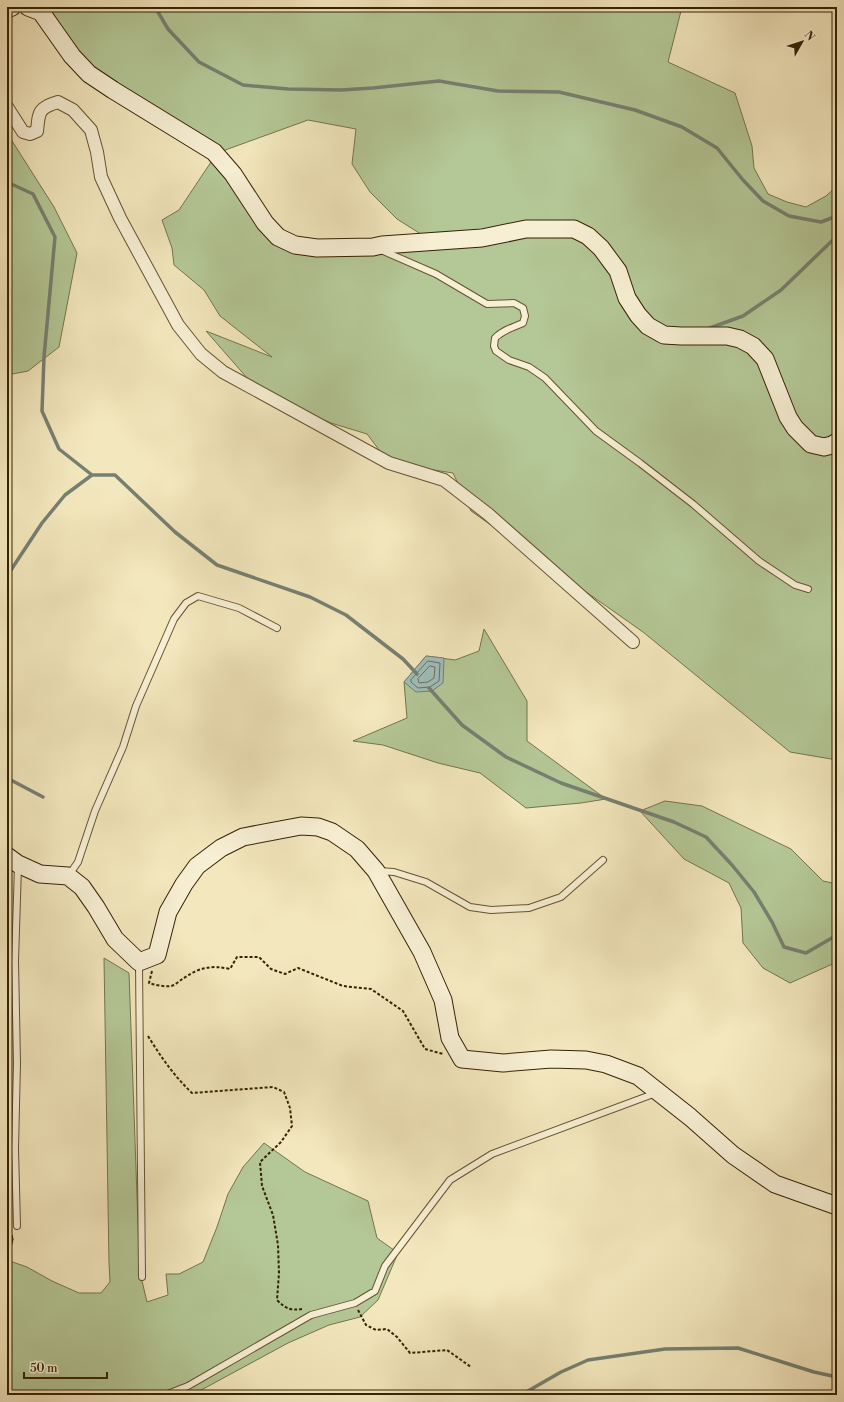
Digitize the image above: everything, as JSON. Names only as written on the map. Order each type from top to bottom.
[{"type":"street","points":[[7,9],[12,7]]},
{"type":"street","points":[[28,7],[41,12],[72,56],[90,74],[113,90],[214,152],[233,174],[264,223],[278,237],[295,245],[317,248],[373,247],[382,244],[482,238],[526,229],[574,229],[588,236],[601,248],[618,271],[627,298],[638,315],[648,326],[664,335],[727,336],[740,339],[753,346],[765,359],[788,417],[795,428],[811,444],[824,447],[837,442]]},
{"type":"street","points":[[7,107],[23,132],[30,134],[37,131],[39,114],[46,106],[58,102],[73,110],[91,130],[97,152],[101,177],[120,218],[178,325],[201,354],[223,372],[389,463],[444,480],[488,514],[633,642]]},
{"type":"street","points":[[13,860],[40,874],[68,876],[82,887],[115,939],[139,962],[157,955],[168,912],[184,884],[197,866],[221,848],[243,837],[301,826],[318,827],[332,832],[357,849],[376,872],[422,952],[443,1000],[450,1038],[462,1059],[503,1063],[551,1059],[586,1060],[606,1064],[638,1076],[690,1117],[733,1155],[775,1184],[837,1206]]},
{"type":"lane","points":[[373,247],[436,274],[487,304],[514,303],[523,308],[525,316],[523,322],[512,328],[503,330],[495,338],[494,346],[496,351],[509,360],[529,366],[545,378],[596,431],[693,504],[760,561],[794,585],[808,589]]},
{"type":"lane","points":[[68,876],[78,862],[95,811],[123,747],[136,706],[174,619],[186,603],[198,596],[239,608],[277,628]]},
{"type":"lane","points":[[13,860],[16,961],[17,1063],[15,1149],[17,1226]]},
{"type":"lane","points":[[376,872],[394,872],[426,882],[470,907],[491,910],[529,908],[561,897],[603,860]]},
{"type":"lane","points":[[139,962],[142,1277]]},
{"type":"lane","points":[[165,1395],[188,1386],[311,1316],[355,1303],[375,1291],[385,1266],[450,1180],[492,1154],[658,1092]]},
{"type":"path","points":[[157,955],[149,983],[162,986],[173,986],[199,969],[217,966],[230,969],[237,957],[259,957],[271,969],[285,974],[298,968],[344,986],[370,989],[402,1011],[425,1049],[462,1059]]},
{"type":"path","points":[[140,1020],[141,1026],[161,1056],[180,1082],[192,1093],[273,1087],[284,1092],[290,1108],[292,1126],[281,1142],[260,1162],[261,1180],[273,1215],[278,1245],[279,1273],[277,1300],[286,1308],[295,1310],[302,1309]]},
{"type":"path","points":[[355,1303],[360,1317],[366,1325],[376,1330],[387,1329],[410,1353],[447,1350],[471,1367]]},
{"type":"green space","points":[[43,7],[439,7],[440,9],[442,7],[682,7],[668,62],[735,93],[752,146],[754,168],[768,194],[787,202],[806,207],[826,196],[837,186],[837,760],[790,752],[643,632],[471,511],[453,473],[389,463],[367,434],[331,423],[289,405],[248,379],[206,331],[272,357],[220,316],[204,290],[174,265],[172,248],[162,220],[179,210],[217,153],[92,75]],"holes":[[[308,120],[356,129],[352,164],[370,192],[397,219],[435,243],[295,245],[233,174],[217,153]]]},
{"type":"green space","points":[[7,133],[54,207],[77,253],[59,347],[28,371],[7,375]]},
{"type":"green space","points":[[484,629],[527,701],[527,741],[606,799],[526,808],[480,773],[438,763],[383,745],[353,741],[407,718],[404,682],[426,656],[455,660],[479,651]]},
{"type":"green space","points":[[665,801],[702,806],[791,849],[823,881],[837,884],[837,962],[790,983],[763,968],[743,943],[741,908],[729,883],[684,859],[640,811]]},
{"type":"green space","points":[[7,952],[9,952],[7,1063]]},
{"type":"green space","points":[[104,958],[129,973],[140,1280],[142,1281],[147,1302],[168,1295],[166,1274],[179,1274],[203,1262],[228,1194],[243,1167],[264,1143],[305,1172],[368,1201],[377,1238],[398,1253],[378,1300],[360,1317],[329,1325],[288,1343],[192,1395],[7,1395],[7,1260],[27,1267],[52,1281],[79,1293],[101,1293],[110,1282]]},
{"type":"green space","points":[[7,1063],[10,1149],[7,1149]]},
{"type":"water","points":[[426,656],[444,658],[443,683],[432,691],[416,692],[404,682]]},
{"type":"building","points":[[7,1234],[12,1235],[10,1244],[7,1243]]},
{"type":"waterway","points":[[155,7],[168,29],[199,62],[243,85],[288,89],[341,90],[439,81],[498,91],[559,92],[635,110],[682,127],[717,148],[743,180],[763,201],[789,216],[821,222],[837,216]]},
{"type":"waterway","points":[[7,182],[33,194],[55,237],[44,357],[42,411],[59,449],[92,475],[115,475],[175,532],[217,565],[310,597],[346,615],[403,659],[417,674]]},
{"type":"waterway","points":[[707,329],[743,316],[781,290],[837,236]]},
{"type":"waterway","points":[[7,576],[42,523],[65,495],[92,475]]},
{"type":"waterway","points":[[429,688],[462,725],[506,757],[561,783],[674,822],[706,837],[754,892],[772,922],[784,947],[806,953],[837,935]]},
{"type":"waterway","points":[[7,778],[43,797]]},
{"type":"waterway","points":[[521,1395],[561,1372],[588,1360],[665,1349],[738,1348],[814,1372],[837,1377]]}]
